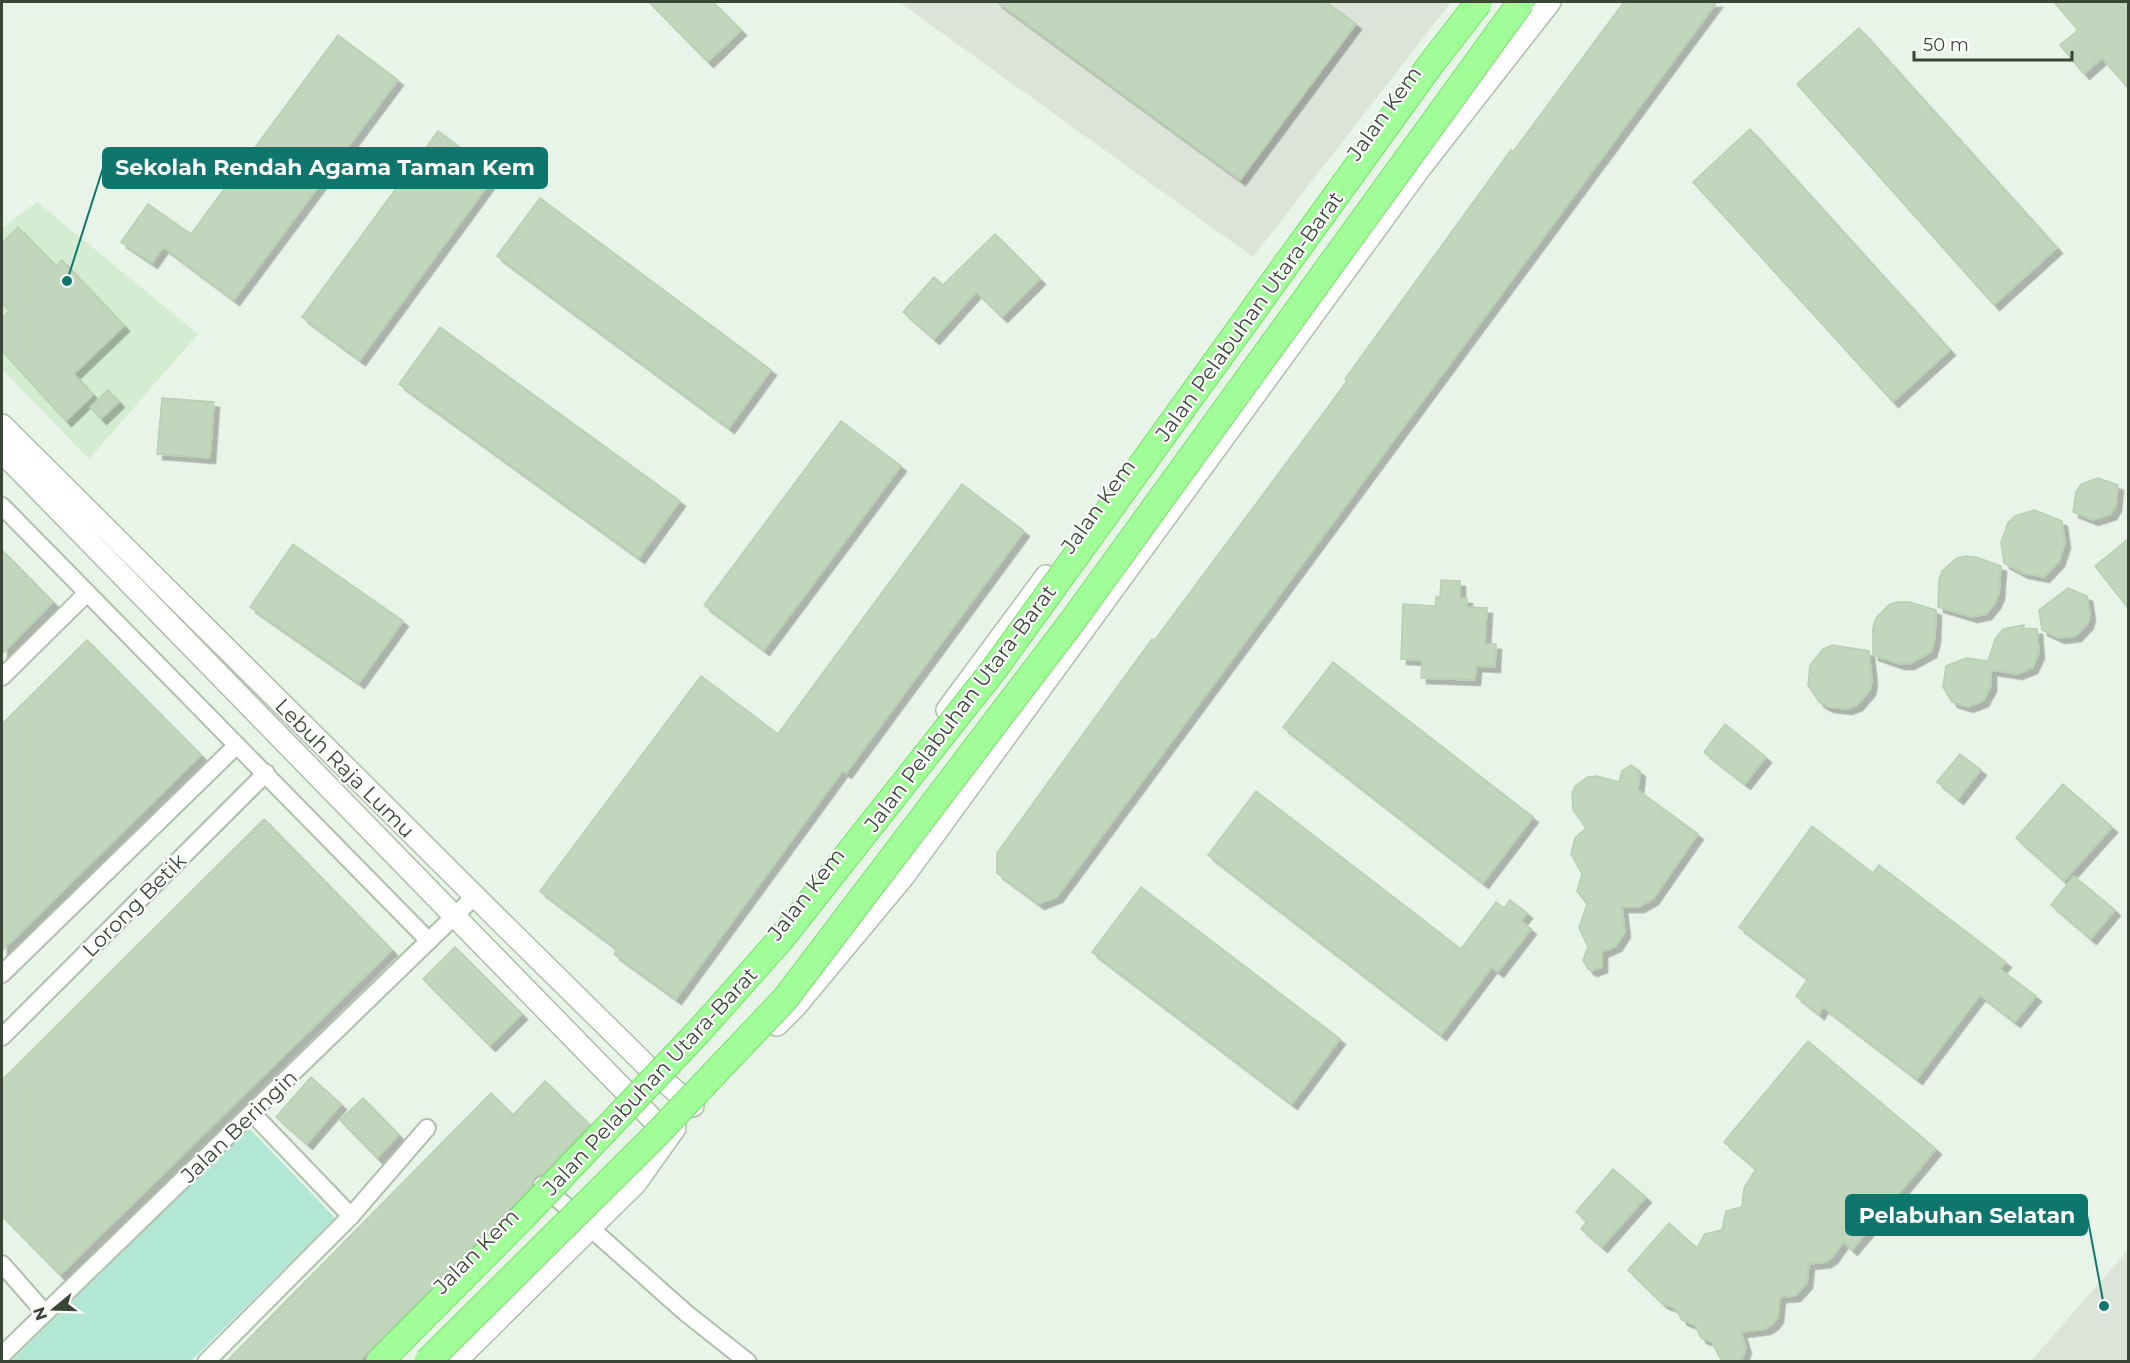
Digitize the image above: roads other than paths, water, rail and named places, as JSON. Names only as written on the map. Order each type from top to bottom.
[{"type":"main road","name":"Jalan Pelabuhan Utara-Barat","points":[[379,1362],[522,1218],[701,1029],[781,939],[995,668],[1431,64],[1479,2]]},
{"type":"main road","name":"Jalan Pelabuhan Utara-Barat","points":[[427,1362],[656,1136],[785,999],[1074,620],[1521,2]]},
{"type":"street","name":"Jalan Kem","points":[[366,1362],[541,1184],[756,958],[868,816],[1212,352],[1465,2]]},
{"type":"street","points":[[455,1362],[636,1183],[668,1135],[693,1106],[796,1006],[904,876],[1421,167],[1550,2]]},
{"type":"street","name":"Lebuh Raja Lumu","points":[[2,425],[650,1069],[693,1106]]},
{"type":"street","name":"Lebuh Raja Lumu","points":[[2,452],[668,1135]]},
{"type":"street","points":[[2,506],[429,941]]},
{"type":"street","points":[[2,677],[87,593]]},
{"type":"street","name":"Lorong Betik","points":[[2,974],[237,745]]},
{"type":"street","name":"Lorong Betik","points":[[2,1037],[266,773]]},
{"type":"street","name":"Jalan Beringin","points":[[2,1355],[476,896]]},
{"type":"street","points":[[252,1113],[323,1190],[351,1216]]},
{"type":"street","points":[[206,1362],[351,1216],[427,1128]]},
{"type":"street","points":[[541,1184],[686,1314],[748,1362]]},
{"type":"street","points":[[2,1264],[45,1313]]},
{"type":"place","name":"Sekolah Rendah Agama Taman Kem","points":[[67,281]]},
{"type":"place","name":"Pelabuhan Selatan","points":[[2104,1306]]}]
